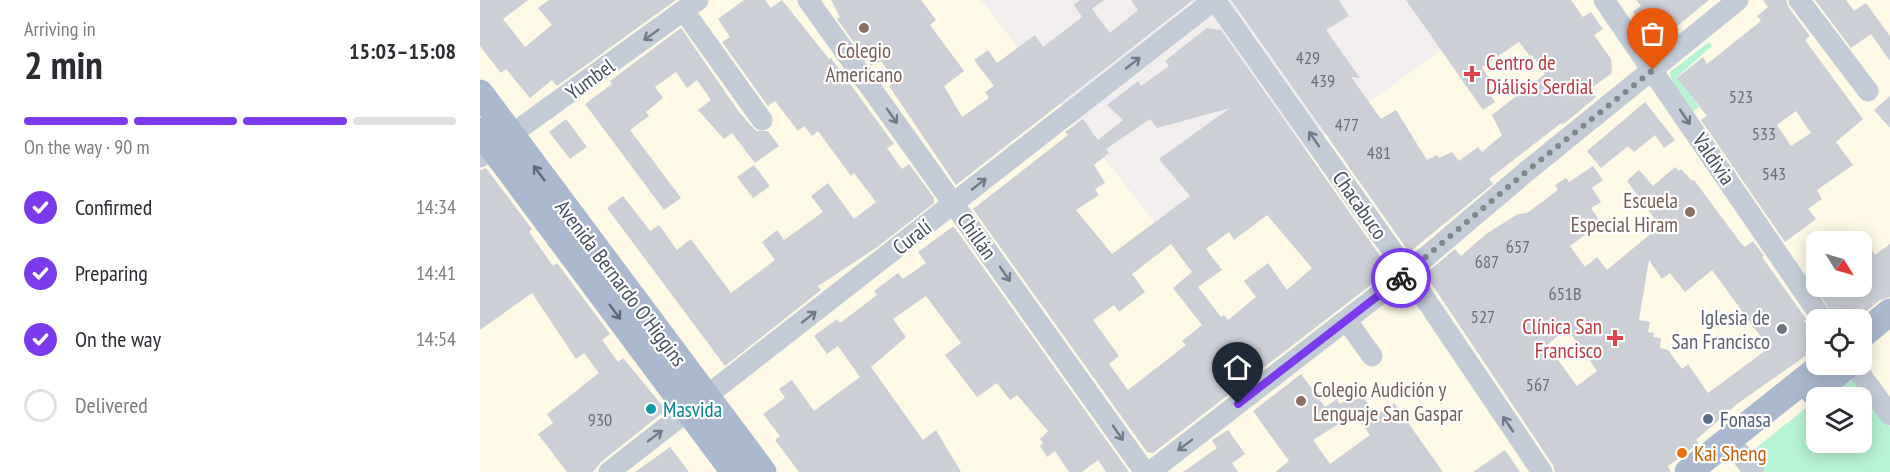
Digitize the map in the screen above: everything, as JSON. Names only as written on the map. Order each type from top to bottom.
[{"type":"main road","name":"Avenida Bernardo O'Higgins","points":[[480,93],[491,143],[697,404],[763,472]]},
{"type":"main road","points":[[1872,327],[1890,312]]},
{"type":"main road","points":[[1872,347],[1890,333]]},
{"type":"main road","points":[[1688,472],[1810,375]]},
{"type":"main road","points":[[1715,472],[1747,462],[1839,375]]},
{"type":"main road","name":"Avenida Bernardo O'Higgins","points":[[697,404],[735,472]]},
{"type":"street","name":"Chillán","points":[[808,0],[1144,472]]},
{"type":"street","name":"Curalí","points":[[609,472],[1214,0]]},
{"type":"street","name":"Chacabuco","points":[[1214,0],[1407,273],[1542,472]]},
{"type":"street","name":"Valdivia","points":[[1604,0],[1787,260],[1816,309]]},
{"type":"street","points":[[1150,472],[1407,273],[1527,171],[1738,0]]},
{"type":"street","points":[[1799,0],[1868,91]]},
{"type":"street","points":[[691,5],[762,120]]},
{"type":"street","name":"Yumbel","points":[[491,143],[691,5]]},
{"type":"street","points":[[1347,321],[1372,356]]},
{"type":"street","points":[[1859,375],[1890,415]]},
{"type":"shaded area","points":[[480,0],[981,0],[1172,245],[1510,0],[1890,0],[1890,472],[480,472]]},
{"type":"green space","points":[[1709,42],[1712,46],[1677,77],[1699,107],[1692,112],[1672,83],[1670,72]]},
{"type":"green space","points":[[1848,379],[1858,383],[1861,387],[1836,387]]},
{"type":"green space","points":[[1872,402],[1890,427],[1890,472],[1766,472],[1756,458],[1757,447],[1806,408],[1806,453],[1872,453]]},
{"type":"building","points":[[480,0],[528,0],[503,19],[525,47],[552,25],[538,8],[549,0],[676,0],[557,86],[552,80],[530,98],[506,69],[501,73],[480,46]]},
{"type":"building","points":[[744,0],[765,0],[771,8],[782,0],[829,59],[831,58],[894,144],[887,148],[902,169],[909,164],[934,198],[934,203],[876,248],[818,286],[821,290],[725,366],[607,208],[623,196],[650,231],[659,225],[677,250],[691,239],[731,293],[775,260],[762,242],[777,230],[784,240],[823,212],[811,196],[828,183],[854,219],[876,202],[854,173],[851,176],[818,131],[812,136],[804,126],[798,131],[775,101],[768,106],[722,42],[730,37],[718,19]]},
{"type":"building","points":[[831,0],[921,0],[936,20],[930,25],[964,71],[944,86],[962,117],[989,98],[985,92],[994,86],[974,60],[988,50],[997,63],[1035,35],[1043,47],[1082,17],[1074,5],[1080,0],[1104,0],[1092,9],[1110,33],[1138,10],[1131,0],[1193,0],[956,185],[889,86],[896,81],[881,61],[871,66],[837,19],[840,17]]},
{"type":"building","points":[[1231,0],[1339,0],[1349,16],[1326,30],[1360,78],[1351,77],[1381,119],[1396,110],[1427,160],[1452,152],[1459,161],[1478,147],[1482,152],[1502,135],[1492,115],[1545,74],[1532,55],[1530,56],[1519,42],[1482,67],[1493,84],[1486,88],[1495,102],[1483,110],[1406,0],[1571,0],[1583,17],[1591,12],[1603,29],[1594,35],[1611,59],[1611,74],[1590,89],[1596,97],[1489,179],[1493,184],[1412,250],[1407,249]]},
{"type":"building","points":[[1636,0],[1709,0],[1664,37],[1662,35],[1654,41],[1633,12],[1641,6]]},
{"type":"building","points":[[1763,0],[1786,0],[1789,8],[1810,36],[1805,40],[1863,119],[1836,142],[1853,165],[1817,190],[1822,199],[1808,209],[1816,219],[1785,242],[1701,120],[1707,116],[1677,78],[1703,57],[1707,64],[1761,21],[1757,16],[1768,7]],"holes":[[[1796,111],[1811,133],[1791,146],[1777,125]]]},
{"type":"building","points":[[1815,0],[1846,0],[1854,11],[1866,3],[1890,36],[1890,61],[1871,34],[1851,48]]},
{"type":"building","points":[[681,28],[739,112],[756,131],[768,131],[779,146],[755,163],[732,133],[724,139],[698,110],[711,100],[697,80],[687,88],[676,72],[655,87],[663,98],[646,112],[649,116],[630,130],[681,198],[664,210],[585,104],[612,84],[610,81]]},
{"type":"building","points":[[1207,28],[1221,30],[1390,270],[1153,453],[1147,452],[973,209],[1068,135],[1065,132],[1083,119],[1098,140],[1123,120],[1107,105],[1138,81],[1141,86],[1169,66],[1165,61]],"holes":[[[1230,108],[1159,159],[1190,196],[1112,254],[1076,210],[1099,195],[1095,189],[1105,183],[1094,165],[1109,153],[1106,149],[1150,119],[1157,128]],[[1267,215],[1312,268],[1287,290],[1268,263],[1244,281],[1256,297],[1228,320],[1224,315],[1221,317],[1198,287],[1222,270],[1206,249],[1229,232],[1234,240]],[[1171,244],[1192,272],[1173,288],[1202,325],[1182,341],[1186,345],[1128,390],[1109,364],[1119,356],[1093,320],[1114,305],[1119,312],[1145,292],[1132,274]]]},
{"type":"building","points":[[1890,96],[1890,128],[1874,110]]},
{"type":"building","points":[[1645,102],[1675,140],[1664,148],[1655,135],[1634,152],[1628,146],[1601,168],[1587,151]]},
{"type":"building","points":[[566,119],[587,147],[570,159],[549,132]]},
{"type":"building","points":[[754,165],[770,186],[753,198],[737,177]]},
{"type":"building","points":[[1593,166],[1603,180],[1592,188],[1601,202],[1591,208],[1599,220],[1583,230],[1586,234],[1570,246],[1585,267],[1597,257],[1607,270],[1660,226],[1627,181],[1639,170],[1653,186],[1675,167],[1679,171],[1681,169],[1692,181],[1694,180],[1745,247],[1753,241],[1806,319],[1804,320],[1806,323],[1806,356],[1737,404],[1696,440],[1699,443],[1668,466],[1671,472],[1555,472],[1553,465],[1425,274],[1455,249],[1461,256],[1486,234],[1518,214],[1527,213],[1558,190],[1555,185],[1566,178],[1569,182]],"holes":[[[1649,260],[1662,279],[1670,273],[1685,292],[1712,270],[1769,348],[1708,393],[1688,364],[1682,369],[1668,350],[1660,348],[1661,338],[1653,337],[1654,333],[1648,332],[1650,322],[1639,320]],[[1567,328],[1597,371],[1577,386],[1547,345]]]},
{"type":"building","points":[[486,168],[532,229],[529,232],[553,266],[557,263],[610,334],[602,340],[618,362],[623,358],[666,410],[601,462],[593,472],[567,472],[538,434],[553,423],[547,414],[599,373],[584,353],[576,359],[532,293],[480,330],[480,170]]},
{"type":"building","points":[[952,227],[1129,472],[1106,472],[1098,460],[1082,472],[1069,472],[1055,451],[1047,457],[1040,446],[1043,443],[1040,439],[1048,431],[1017,395],[1010,400],[997,383],[977,397],[945,355],[961,343],[926,296],[893,319],[906,337],[871,367],[923,440],[936,430],[961,472],[799,472],[775,440],[780,436],[763,414],[785,398],[779,389],[792,380],[814,411],[860,377],[838,346],[827,354],[814,336],[837,319],[840,323],[877,295],[874,291],[898,273],[903,279],[926,263],[918,252]]},
{"type":"building","points":[[1890,244],[1890,297],[1880,300],[1869,309],[1829,309],[1821,297],[1872,297],[1872,251],[1875,255]]},
{"type":"building","points":[[1301,374],[1325,407],[1337,399],[1340,404],[1359,391],[1376,415],[1394,403],[1443,472],[1275,472],[1289,461],[1253,411]],"holes":[[[1355,414],[1370,435],[1330,464],[1313,440]]]},
{"type":"building","points":[[1228,430],[1245,454],[1232,463],[1238,472],[1183,472],[1217,448],[1212,440]]},
{"type":"building","points":[[670,447],[689,472],[635,472]]},
{"type":"building","points":[[1505,450],[1520,472],[1473,472]]},
{"type":"way so far","points":[[1401,278],[1527,171],[1653,70]]},
{"type":"place","name":"Colegio Americano","points":[[864,28]]},
{"type":"place","name":"Centro de Diálisis Serdial","points":[[1472,74]]},
{"type":"place","name":"Escuela Especial Hiram","points":[[1690,212]]},
{"type":"place","name":"Iglesia de San Francisco","points":[[1782,329]]},
{"type":"place","name":"Clínica San Francisco","points":[[1615,338]]},
{"type":"place","name":"Colegio Audición y Lenguaje San Gaspar","points":[[1301,401]]},
{"type":"place","name":"Masvida","points":[[651,409]]},
{"type":"place","name":"Fonasa","points":[[1708,419]]},
{"type":"place","name":"Kai Sheng","points":[[1682,453]]},
{"type":"route","points":[[1238,404],[1401,278]]}]
